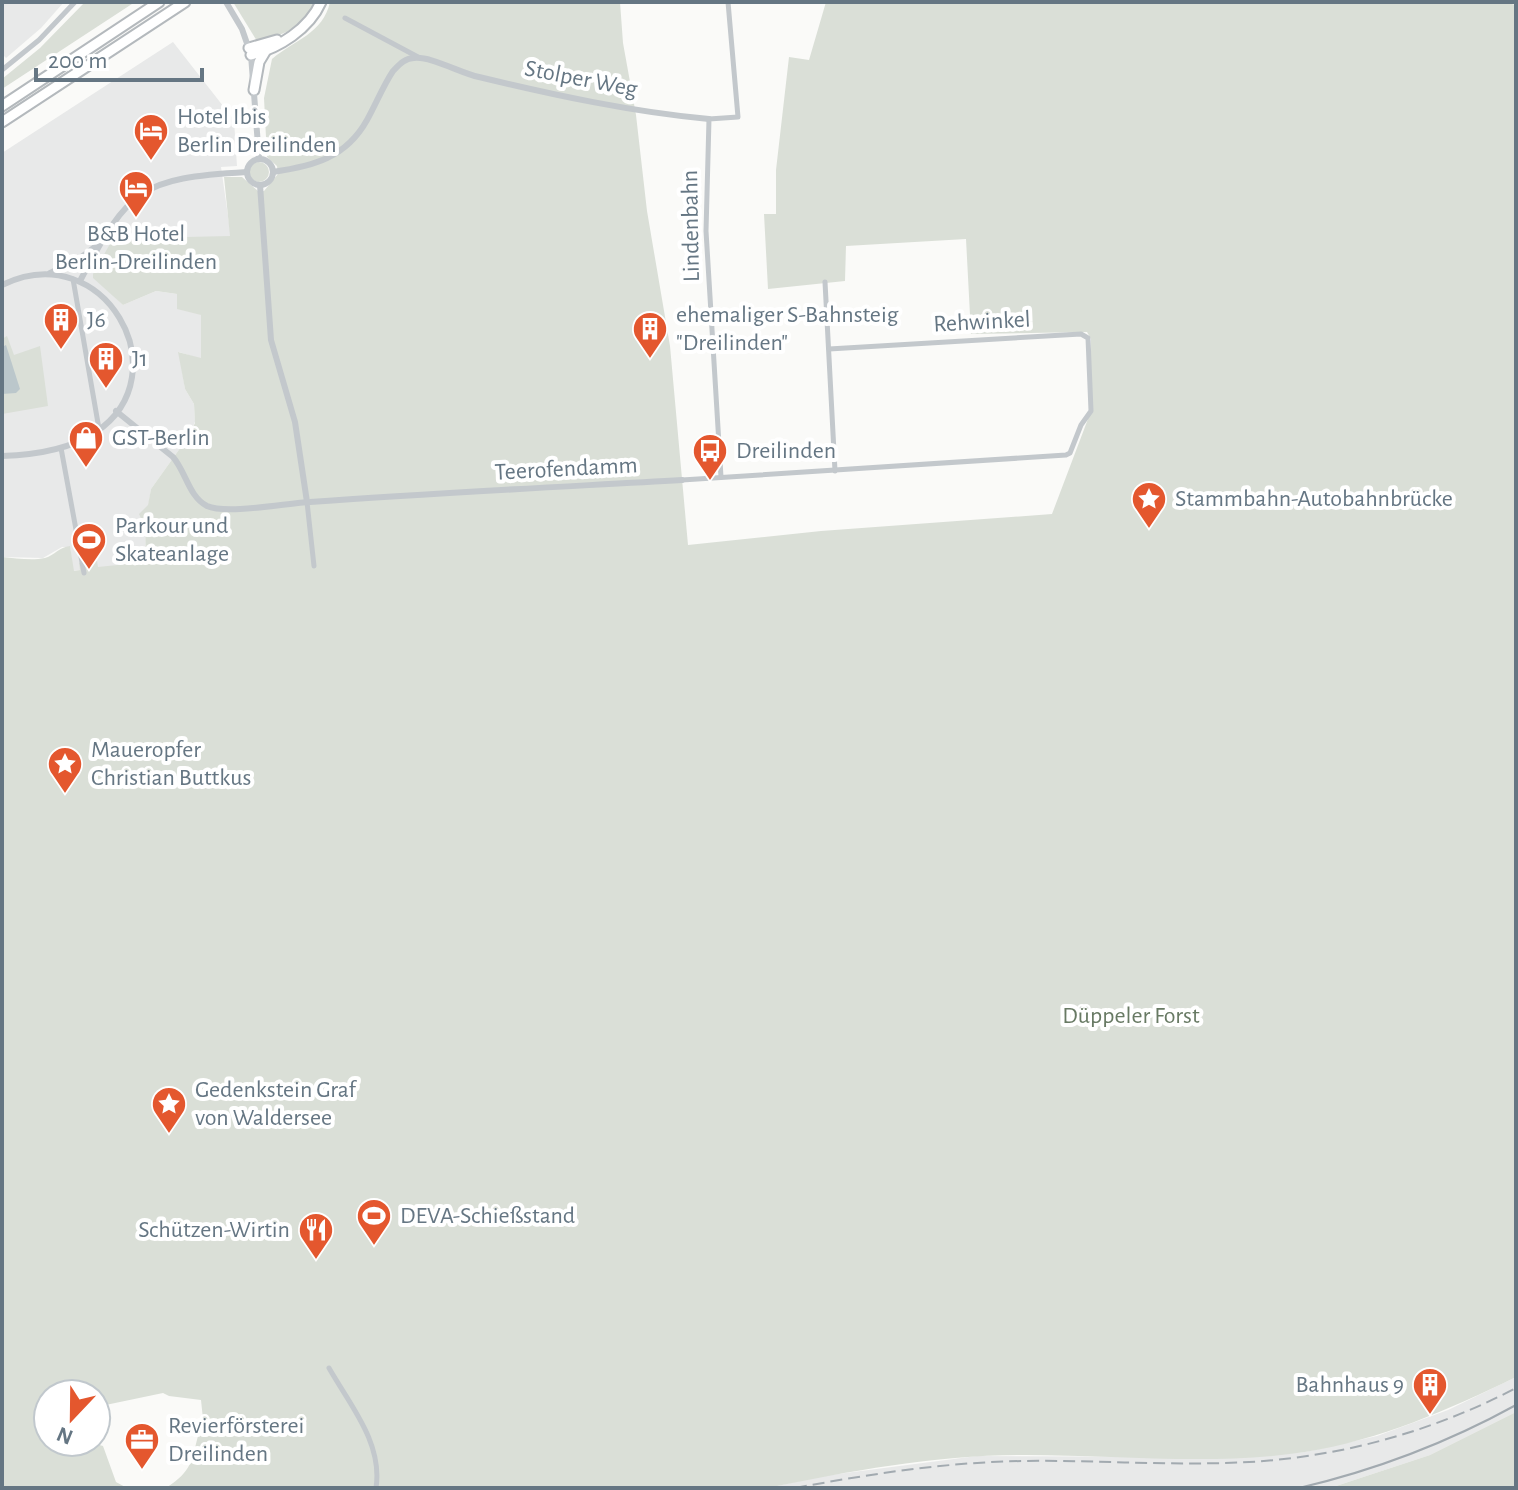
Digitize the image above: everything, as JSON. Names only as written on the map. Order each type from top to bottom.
[{"type":"highway","points":[[2,106],[159,2]]},
{"type":"highway","points":[[2,122],[185,2]]},
{"type":"highway","points":[[250,51],[265,51],[292,35],[305,26],[320,3]]},
{"type":"highway","points":[[250,51],[292,35]]},
{"type":"highway","points":[[254,90],[259,62],[265,51]]},
{"type":"street","points":[[2,70],[39,40],[75,2]]},
{"type":"street","points":[[226,2],[242,29],[250,51],[259,158]]},
{"type":"street","name":"Stolper Weg","points":[[345,18],[420,58],[479,77],[672,116],[709,119],[738,117],[728,2]]},
{"type":"street","points":[[259,158],[250,163],[247,172],[252,182],[260,185],[267,182],[273,172],[328,160],[347,147],[361,131],[393,71],[407,60],[420,58]]},
{"type":"street","name":"Lindenbahn","points":[[709,119],[706,231],[721,477]]},
{"type":"street","points":[[259,158],[270,164],[273,172]]},
{"type":"street","points":[[99,430],[76,280],[133,200],[159,184],[187,177],[247,172]]},
{"type":"street","points":[[260,185],[271,340],[295,422],[314,566]]},
{"type":"street","points":[[48,274],[76,261],[101,241]]},
{"type":"street","points":[[2,285],[19,277],[48,274],[76,280],[112,305],[123,322],[130,342],[130,378],[116,411],[99,430],[61,448],[2,456]]},
{"type":"street","points":[[825,282],[835,471]]},
{"type":"street","name":"Rehwinkel","points":[[829,349],[1081,334],[1088,338],[1091,411],[1081,425],[1070,453],[1062,455]]},
{"type":"street","name":"Teerofendamm","points":[[116,411],[173,457],[195,496],[208,506],[229,509],[1062,455]]},
{"type":"street","points":[[61,448],[84,573]]},
{"type":"street","points":[[329,1368],[371,1441],[378,1461],[376,1488]]},
{"type":"shaded area","points":[[2,2],[64,2],[41,28],[6,58],[2,54]]},
{"type":"shaded area","points":[[173,42],[234,120],[237,166],[221,167],[231,237],[141,238],[115,235],[110,292],[123,305],[156,291],[177,294],[201,315],[201,359],[179,352],[185,389],[194,404],[195,422],[151,489],[145,527],[146,562],[73,571],[70,547],[62,547],[43,558],[2,557],[2,153]]},
{"type":"shaded area","points":[[6,345],[20,389],[16,393],[2,394],[2,347]]},
{"type":"shaded area","points":[[1516,1377],[1516,1412],[1430,1455],[1330,1488],[767,1488],[822,1476],[977,1456],[1242,1457],[1305,1452],[1377,1436],[1448,1410]]},
{"type":"green space","points":[[85,2],[135,2],[2,89],[2,79],[40,48]]},
{"type":"green space","points":[[233,2],[315,2],[305,18],[292,29],[257,41]]},
{"type":"green space","name":"Düppeler Forst","points":[[330,2],[620,2],[647,211],[670,346],[688,545],[821,531],[1052,514],[1091,411],[1091,339],[1087,332],[971,334],[966,239],[846,246],[845,281],[768,289],[764,214],[776,214],[776,170],[789,57],[809,60],[826,2],[1503,2],[1516,5],[1516,1377],[1387,1432],[1305,1452],[1201,1459],[1026,1455],[961,1457],[863,1470],[767,1488],[166,1488],[186,1470],[199,1432],[204,1429],[201,1400],[163,1393],[112,1404],[112,1378],[32,1378],[32,1458],[107,1458],[116,1482],[127,1488],[2,1488],[2,557],[40,559],[70,546],[74,571],[80,570],[81,562],[97,561],[98,567],[146,562],[145,527],[139,514],[148,505],[151,489],[195,423],[194,404],[185,389],[178,352],[201,358],[201,315],[177,309],[177,294],[156,291],[123,305],[93,278],[93,274],[115,235],[141,238],[230,236],[224,177],[242,177],[258,191],[264,191],[278,174],[277,166],[267,157],[264,98],[272,59],[307,35],[326,13]]},
{"type":"green space","points":[[259,162],[266,165],[269,172],[266,179],[259,182],[252,179],[249,172],[252,165]]},
{"type":"green space","points":[[7,336],[14,355],[40,346],[48,406],[2,414],[2,339]]},
{"type":"green space","points":[[1516,1412],[1516,1488],[1330,1488],[1430,1455]]},
{"type":"tram line","points":[[1299,1488],[1410,1454],[1516,1405]]},
{"type":"railway","points":[[795,1488],[909,1470],[995,1462],[1199,1463],[1300,1457],[1411,1432],[1482,1405],[1516,1388]]},
{"type":"place","name":"Hotel Ibis Berlin Dreilinden","points":[[151,162]]},
{"type":"place","name":"B&B Hotel Berlin-Dreilinden","points":[[136,219]]},
{"type":"place","name":"J6","points":[[61,351]]},
{"type":"place","name":"ehemaliger S-Bahnsteig \"Dreilinden\"","points":[[650,360]]},
{"type":"place","name":"J1","points":[[106,390]]},
{"type":"place","name":"GST-Berlin","points":[[86,469]]},
{"type":"place","name":"Dreilinden","points":[[710,482]]},
{"type":"place","name":"Stammbahn-Autobahnbrücke","points":[[1149,530]]},
{"type":"place","name":"Parkour und Skateanlage","points":[[89,571]]},
{"type":"place","name":"Maueropfer Christian Buttkus","points":[[65,795]]},
{"type":"place","name":"Gedenkstein Graf von Waldersee","points":[[169,1135]]},
{"type":"place","name":"DEVA-Schießstand","points":[[374,1247]]},
{"type":"place","name":"Schützen-Wirtin","points":[[316,1261]]},
{"type":"place","name":"Bahnhaus 9","points":[[1430,1416]]},
{"type":"place","name":"Revierförsterei Dreilinden","points":[[142,1471]]}]
